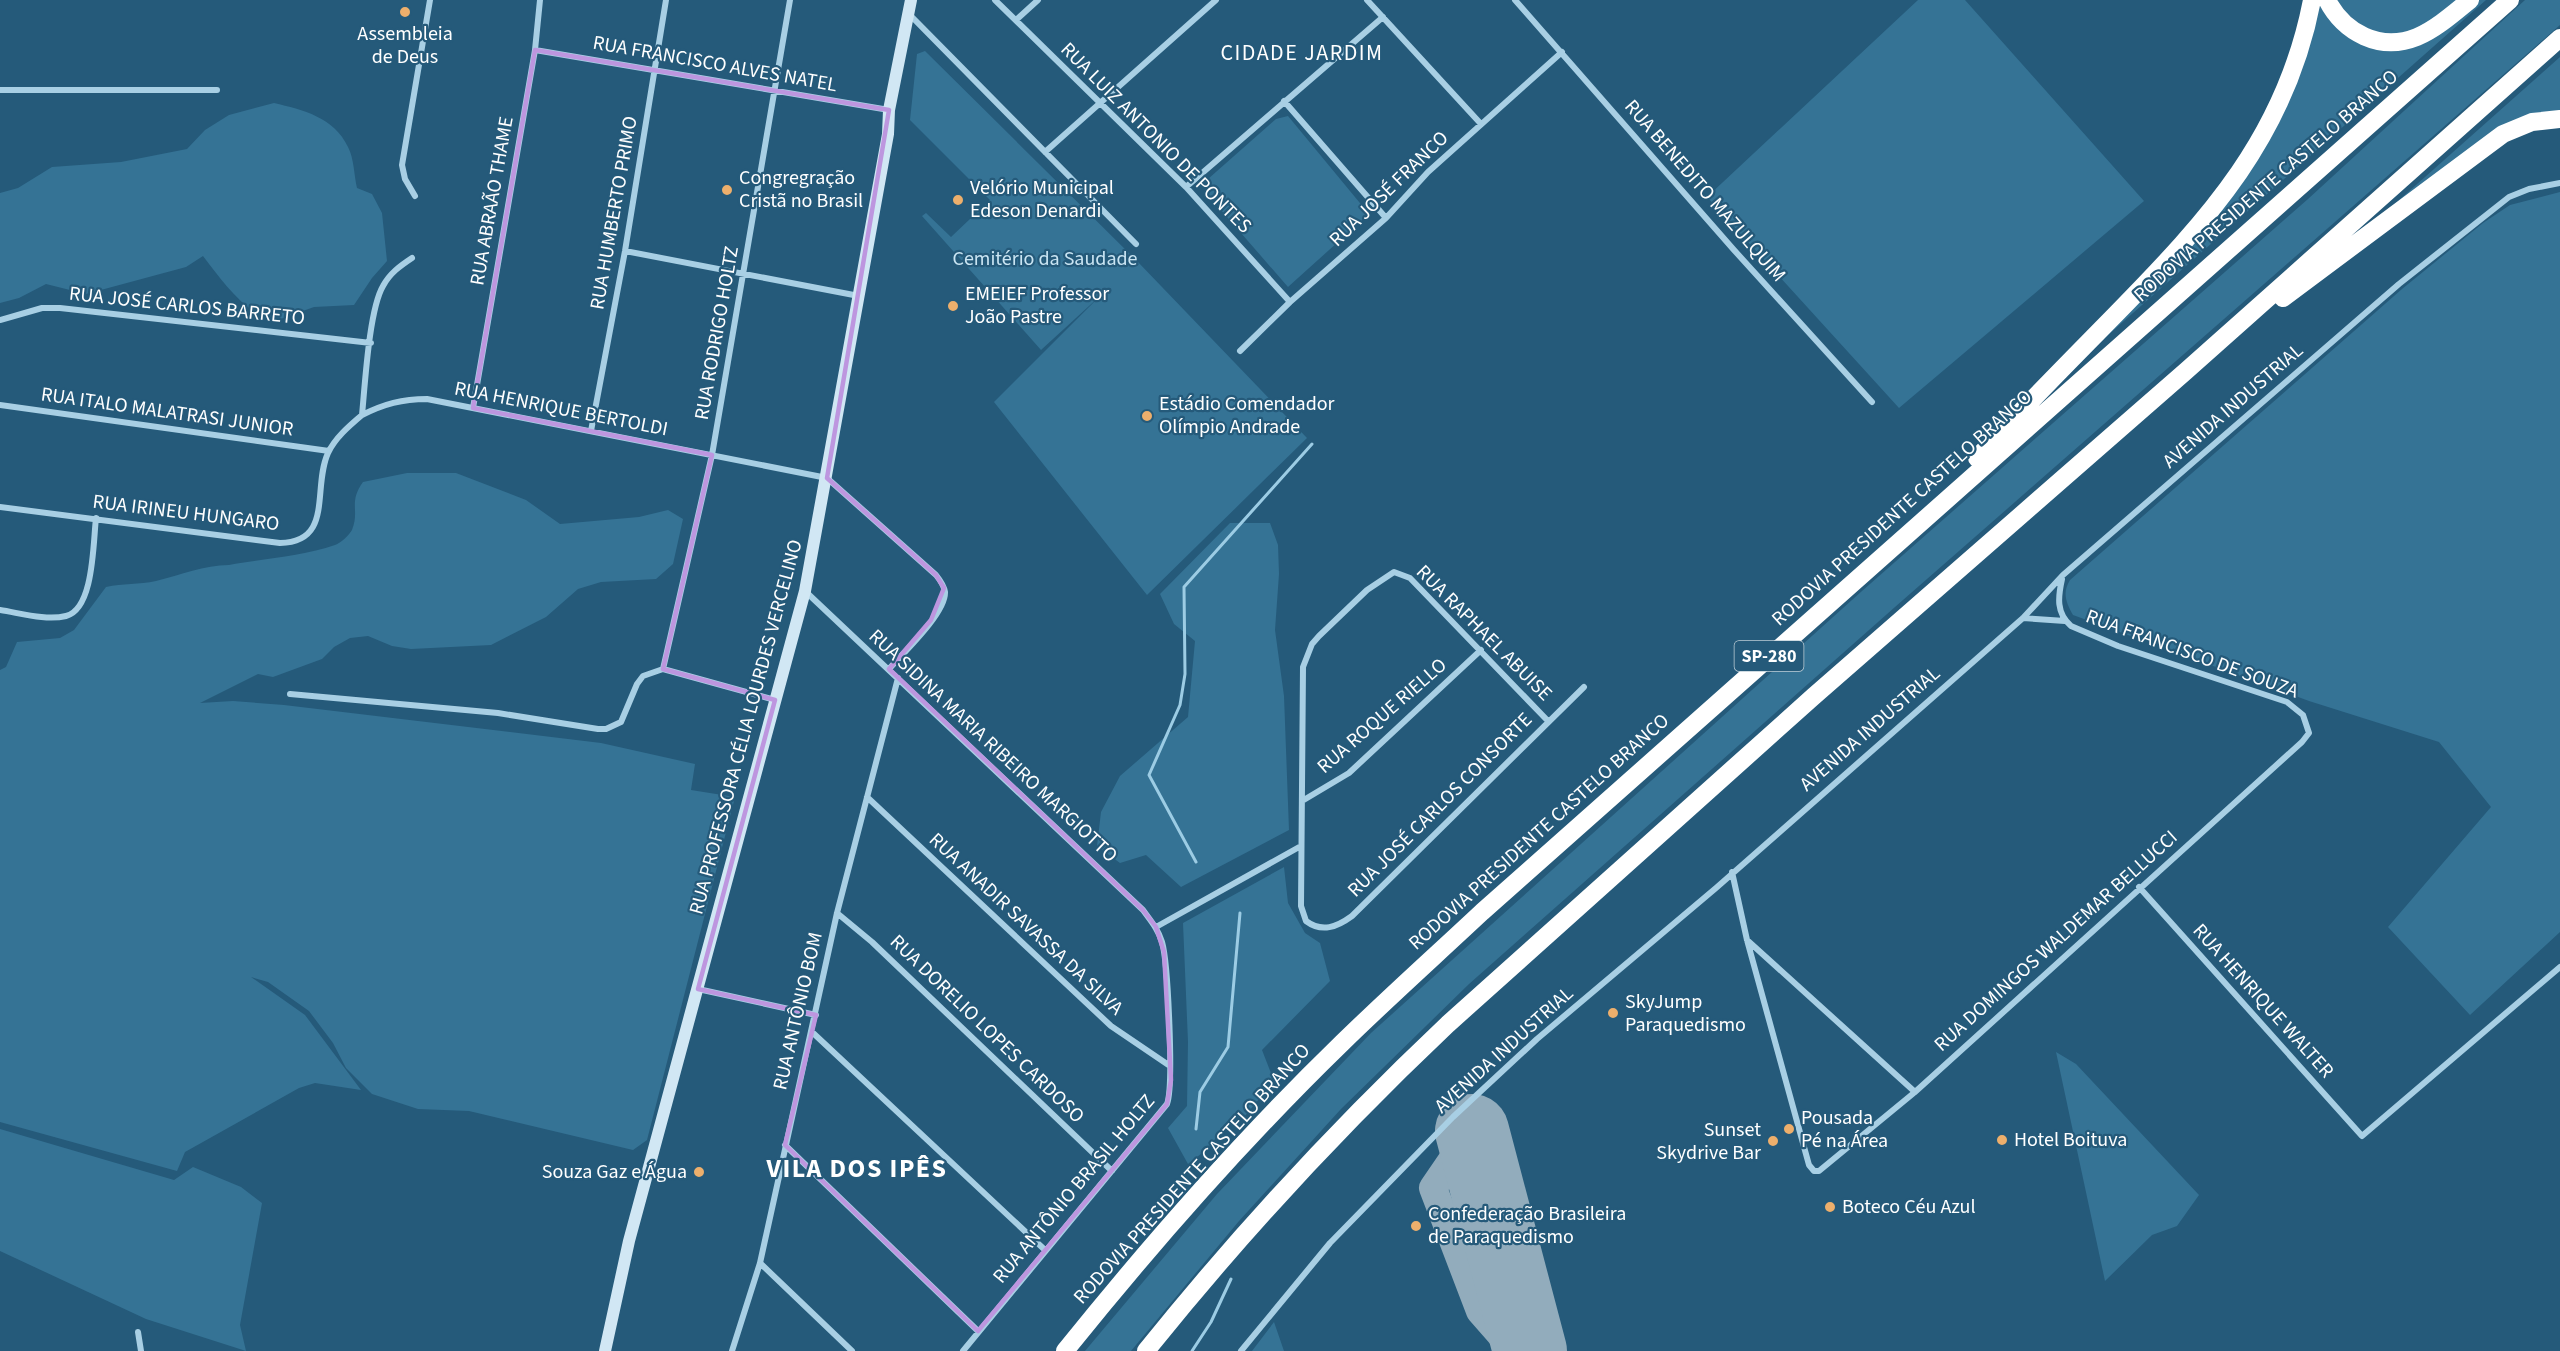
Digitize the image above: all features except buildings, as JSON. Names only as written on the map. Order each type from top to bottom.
[{"type":"highway","points":[[1900,540],[2211,214],[2242,170],[2276,110],[2298,56],[2312,0]]},
{"type":"highway","points":[[2327,0],[2343,24],[2355,33],[2368,39],[2393,42],[2415,38],[2427,32],[2470,0]]},
{"type":"highway","name":"RODOVIA PRESIDENTE CASTELO BRANCO","points":[[1065,1351],[1221,1170],[1342,1043],[1482,912],[2510,0]]},
{"type":"highway","name":"SP-280","points":[[1146,1351],[1289,1184],[1417,1053],[1788,720],[2186,371],[2560,38]]},
{"type":"highway","points":[[2186,371],[2494,140],[2532,122],[2560,119]]},
{"type":"main road","name":"RUA PROFESSORA CÉLIA LOURDES VERCELINO","points":[[605,1351],[629,1241],[805,591],[888,134],[889,110],[911,0]]},
{"type":"street","points":[[415,196],[405,179],[402,165],[430,0]]},
{"type":"street","name":"RUA ABRAÃO THAME","points":[[472,408],[535,50],[540,0]]},
{"type":"street","name":"RUA HUMBERTO PRIMO","points":[[591,431],[625,251],[666,0]]},
{"type":"street","name":"RUA RODRIGO HOLTZ","points":[[663,669],[712,455],[745,274],[790,0]]},
{"type":"street","name":"RUA LUIZ ANTONIO DE PONTES","points":[[995,0],[1186,187],[1290,302]]},
{"type":"street","points":[[1016,20],[1038,0]]},
{"type":"street","points":[[1045,152],[1216,0]]},
{"type":"street","points":[[1367,0],[1481,124]]},
{"type":"street","name":"RUA BENEDITO MAZULQUIM","points":[[1515,0],[1734,250],[1872,402]]},
{"type":"street","points":[[909,14],[1136,243]]},
{"type":"street","points":[[1186,187],[1383,17]]},
{"type":"street","name":"RUA FRANCISCO ALVES NATEL","points":[[535,50],[889,110]]},
{"type":"street","name":"RUA JOSÉ FRANCO","points":[[1240,351],[1290,302],[1386,218],[1428,172],[1562,52]]},
{"type":"street","points":[[0,90],[217,90]]},
{"type":"street","points":[[1284,101],[1386,218]]},
{"type":"street","name":"AVENIDA INDUSTRIAL","points":[[1241,1351],[1330,1243],[1453,1117],[1537,1039],[2022,618],[2063,575],[2398,284],[2509,197],[2529,189],[2560,183]]},
{"type":"street","points":[[625,251],[859,296]]},
{"type":"street","points":[[362,415],[381,288],[394,270],[412,258]]},
{"type":"street","name":"RUA JOSÉ CARLOS BARRETO","points":[[0,320],[42,308],[60,308],[371,343]]},
{"type":"street","name":"RUA HENRIQUE BERTOLDI","points":[[362,415],[386,404],[406,399],[428,399],[827,478]]},
{"type":"street","name":"RUA ITALO MALATRASI JUNIOR","points":[[0,405],[329,451]]},
{"type":"street","name":"RUA IRINEU HUNGARO","points":[[0,507],[291,543],[301,539],[316,525],[319,515],[320,477],[329,451],[345,429],[362,415]]},
{"type":"street","points":[[827,478],[927,567],[944,588],[944,598],[931,620],[889,669]]},
{"type":"street","points":[[0,610],[58,617],[67,616],[81,606],[87,590],[96,518]]},
{"type":"street","name":"RUA RAPHAEL ABUISE","points":[[1302,801],[1303,677],[1307,655],[1312,644],[1335,620],[1367,590],[1394,572],[1410,578],[1548,721]]},
{"type":"street","name":"RUA FRANCISCO DE SOUZA","points":[[2063,575],[2059,601],[2065,621],[2081,632],[2287,702],[2303,715],[2310,729]]},
{"type":"street","name":"RUA SIDINA MARIA RIBEIRO MARGIOTTO","points":[[805,591],[1126,894],[1156,927]]},
{"type":"street","points":[[2022,618],[2065,621]]},
{"type":"street","name":"RUA ROQUE RIELLO","points":[[1302,801],[1349,773],[1481,650]]},
{"type":"street","points":[[290,694],[498,713],[606,729],[615,727],[626,715],[636,684],[644,676],[663,669],[775,700]]},
{"type":"street","name":"RUA ANTÔNIO BOM","points":[[732,1351],[760,1263],[784,1145],[816,1015],[837,913],[898,678]]},
{"type":"street","name":"RUA JOSÉ CARLOS CONSORTE","points":[[1300,846],[1303,917],[1311,924],[1325,928],[1343,922],[1352,916],[1584,687]]},
{"type":"street","name":"RUA DOMINGOS WALDEMAR BELLUCCI","points":[[1747,940],[1809,1165],[1817,1171],[1824,1169],[1915,1092],[2302,742],[2310,729]]},
{"type":"street","name":"RUA ANADIR SAVASSA DA SILVA","points":[[867,797],[1111,1026],[1170,1066]]},
{"type":"street","points":[[1156,927],[1300,846],[1302,801]]},
{"type":"street","points":[[1732,872],[1747,940],[1915,1092]]},
{"type":"street","name":"RUA HENRIQUE WALTER","points":[[2139,887],[2362,1136],[2560,967]]},
{"type":"street","name":"RUA DORELIO LOPES CARDOSO","points":[[837,913],[872,942],[1112,1171]]},
{"type":"street","name":"RUA ANTÔNIO BRASIL HOLTZ","points":[[963,1351],[1167,1104],[1172,1080],[1164,952],[1156,927]]},
{"type":"street","points":[[698,989],[816,1015]]},
{"type":"street","points":[[812,1032],[1045,1250]]},
{"type":"street","points":[[784,1145],[978,1331]]},
{"type":"street","points":[[760,1263],[852,1351]]},
{"type":"street","points":[[138,1332],[141,1351]]},
{"type":"highlighted area","points":[[535,50],[889,110],[827,478],[936,575],[944,588],[931,620],[889,669],[1143,910],[1156,927],[1164,952],[1171,1080],[1167,1104],[978,1331],[785,1145],[816,1015],[698,989],[775,700],[663,669],[712,455],[473,408]]},
{"type":"green space","points":[[1918,0],[1965,0],[2144,201],[1899,408],[1707,197]]},
{"type":"green space","points":[[2332,0],[2464,0],[2443,16],[2399,36],[2364,31]]},
{"type":"green space","points":[[2478,0],[2486,0],[2089,352],[2207,225],[2320,3],[2378,48]]},
{"type":"green space","points":[[2525,0],[2560,0],[2560,25],[1895,607],[1469,984],[1341,1109],[1239,1221],[1131,1351],[1085,1351],[1217,1194],[1371,1033],[1862,591],[2308,199]]},
{"type":"green space","name":"Estádio Comendador Olímpio Andrade","points":[[925,51],[1137,261],[1307,438],[1147,595],[994,402],[1100,296],[1041,350],[922,216],[926,213],[951,237],[990,200],[910,120],[917,54]]},
{"type":"green space","points":[[2560,57],[2560,113],[2398,201]]},
{"type":"green space","points":[[274,103],[317,116],[335,128],[350,151],[357,188],[372,194],[382,213],[387,261],[372,278],[354,305],[314,307],[272,322],[242,302],[225,285],[203,256],[186,267],[86,294],[46,284],[19,298],[0,303],[0,193],[18,188],[52,167],[121,162],[187,149],[205,130],[229,115]]},
{"type":"green space","points":[[1288,116],[1369,214],[1288,287],[1207,194],[1208,179],[1276,119]]},
{"type":"green space","points":[[2560,192],[2560,932],[2470,1015],[2388,927],[2491,807],[2439,742],[2309,701],[2073,615],[2066,593],[2070,580],[2402,289],[2483,223],[2510,205]]},
{"type":"green space","points":[[407,473],[456,473],[526,500],[560,524],[639,517],[668,510],[683,519],[673,564],[656,579],[601,582],[578,589],[546,617],[491,645],[411,649],[392,646],[368,636],[350,638],[334,647],[322,659],[273,677],[258,674],[200,703],[233,701],[284,705],[601,743],[695,764],[691,790],[735,797],[647,1140],[633,1150],[469,1111],[418,1109],[372,1094],[346,1068],[333,1043],[309,1011],[268,982],[251,977],[305,1015],[361,1090],[315,1083],[299,1088],[185,1152],[177,1171],[0,1122],[0,670],[6,667],[17,642],[60,638],[74,630],[106,587],[150,582],[211,567],[296,555],[340,543],[352,530],[356,496],[363,482]]},
{"type":"green space","points":[[1230,523],[1270,523],[1278,545],[1279,574],[1275,630],[1284,696],[1289,830],[1181,887],[1146,855],[1120,863],[1097,846],[1101,812],[1120,776],[1188,717],[1195,641],[1174,624],[1160,594]]},
{"type":"green space","points":[[1284,867],[1288,903],[1305,933],[1320,943],[1330,981],[1262,1050],[1274,1081],[1244,1117],[1221,1128],[1211,1146],[1188,1164],[1168,1128],[1187,1106],[1188,1042],[1183,923]]},
{"type":"green space","points":[[2056,1052],[2076,1064],[2199,1195],[2177,1226],[2152,1235],[2105,1281]]},
{"type":"green space","points":[[0,1129],[174,1180],[193,1167],[241,1187],[262,1203],[240,1325],[246,1351],[146,1319],[0,1251]]},
{"type":"green space","points":[[1274,1322],[1284,1351],[1252,1351]]},
{"type":"waterway","points":[[1196,862],[1149,775],[1180,705],[1185,674],[1184,587],[1312,444]]},
{"type":"waterway","points":[[1196,1129],[1200,1092],[1228,1047],[1240,913]]},
{"type":"waterway","points":[[1192,1351],[1211,1322],[1231,1279]]},
{"type":"taxiway","points":[[1472,1131],[1433,1188],[1480,1311],[1515,1351]]},
{"type":"taxiway","points":[[1473,1292],[1499,1232]]},
{"type":"runway","points":[[1472,1131],[1530,1351]]},
{"type":"place","name":"Assembleia de Deus","points":[[405,12]]},
{"type":"place","name":"Congregração Cristã no Brasil","points":[[727,190]]},
{"type":"place","name":"Velório Municipal Edeson Denardi","points":[[958,200]]},
{"type":"place","name":"EMEIEF Professor João Pastre","points":[[953,306]]},
{"type":"place","name":"Estádio Comendador Olímpio Andrade","points":[[1147,416]]},
{"type":"place","name":"SkyJump Paraquedismo","points":[[1613,1013]]},
{"type":"place","name":"Pousada Pé na Área","points":[[1789,1129]]},
{"type":"place","name":"Hotel Boituva","points":[[2002,1140]]},
{"type":"place","name":"Sunset Skydrive Bar","points":[[1773,1141]]},
{"type":"place","name":"Souza Gaz e Água","points":[[699,1172]]},
{"type":"place","name":"Boteco Céu Azul","points":[[1830,1207]]},
{"type":"place","name":"Confederação Brasileira de Paraquedismo","points":[[1416,1226]]},
{"type":"district","name":"CIDADE JARDIM","points":[[1302,53]]},
{"type":"district","name":"VILA DOS IPÊS","points":[[857,1168]]},
{"type":"park label","name":"Cemitério da Saudade","points":[[1045,259]]}]
